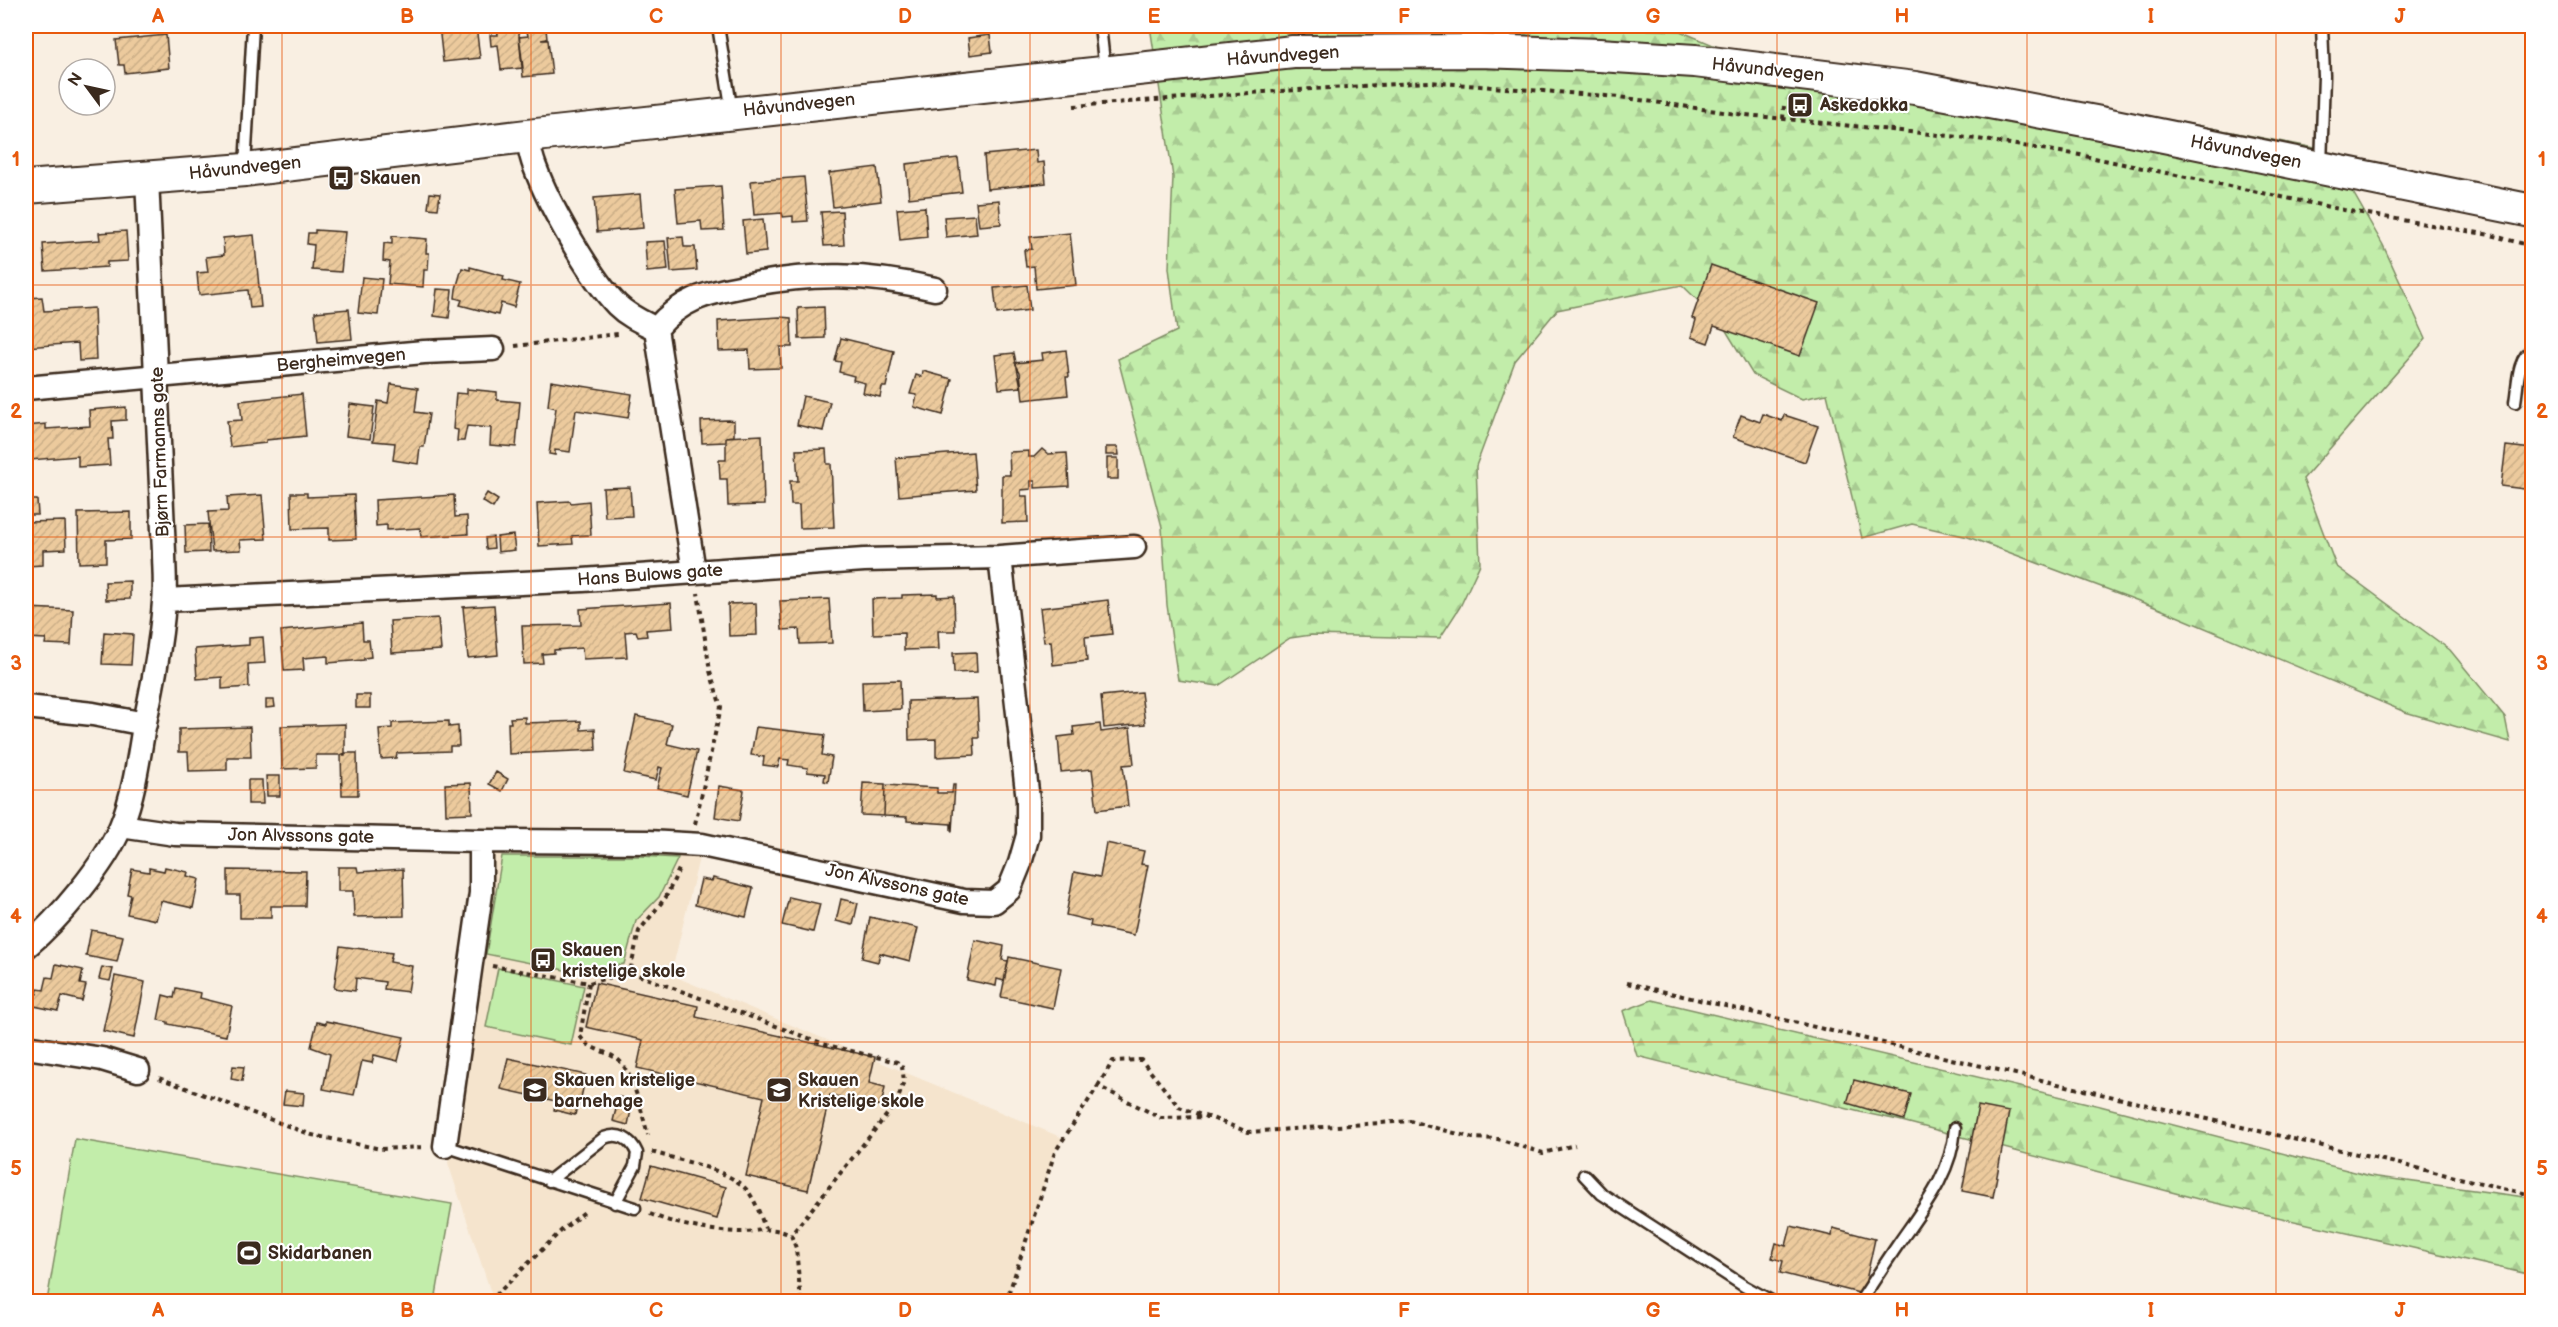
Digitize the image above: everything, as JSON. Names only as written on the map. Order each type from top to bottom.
[{"type":"main road","name":"Håvundvegen","points":[[26,187],[245,170],[527,136],[1293,52],[1381,51],[1587,54],[1695,61],[1915,88],[2321,167],[2532,211]]},
{"type":"street","points":[[527,136],[534,165],[544,188],[603,288],[632,318],[656,329]]},
{"type":"street","name":"Bjørn Farmanns gate","points":[[26,947],[71,899],[121,826],[145,724],[165,600],[147,177]]},
{"type":"street","points":[[694,571],[656,329],[668,315],[685,303],[703,295],[784,277],[858,275],[896,280],[935,289]]},
{"type":"street","name":"Bergheimvegen","points":[[26,388],[424,352],[493,349]]},
{"type":"street","name":"Hans Bulows gate","points":[[165,600],[583,580],[864,560],[1000,557],[1134,547]]},
{"type":"street","name":"Jon Alvssons gate","points":[[121,826],[175,834],[481,841],[648,842],[702,845],[964,901],[994,902],[1009,890],[1028,835],[1028,800],[1000,557]]},
{"type":"street","points":[[26,707],[93,714],[145,724]]},
{"type":"street","points":[[445,1146],[481,893],[481,841]]},
{"type":"street","points":[[26,1047],[102,1059],[138,1070]]},
{"type":"lane","points":[[245,170],[254,26]]},
{"type":"lane","points":[[718,26],[732,113]]},
{"type":"lane","points":[[1100,26],[1105,71]]},
{"type":"lane","points":[[2321,167],[2324,76],[2322,26]]},
{"type":"lane","points":[[2515,402],[2520,368],[2528,352],[2532,350]]},
{"type":"lane","points":[[1860,1302],[1919,1216],[1948,1167],[1954,1147],[1955,1128]]},
{"type":"lane","points":[[549,1181],[604,1138],[612,1135],[628,1139],[637,1153],[635,1166],[615,1203]]},
{"type":"lane","points":[[445,1146],[635,1208]]},
{"type":"lane","points":[[1584,1175],[1602,1194],[1744,1286],[1773,1302]]},
{"type":"path","name":"Håvundvegen","points":[[1382,84],[1429,82],[1608,96],[1978,139],[2080,155],[2344,210],[2490,235],[2532,246]]},
{"type":"path","points":[[1783,118],[1784,106]]},
{"type":"path","points":[[493,349],[656,329]]},
{"type":"path","points":[[630,972],[827,1045],[897,1062],[903,1066],[903,1081],[897,1102],[791,1235]]},
{"type":"path","points":[[589,982],[580,1036],[590,1047],[615,1057],[626,1070],[654,1153]]},
{"type":"path","points":[[1627,983],[2532,1195]]},
{"type":"path","points":[[1006,1302],[1054,1152],[1113,1061],[1141,1060],[1179,1107],[1248,1132],[1410,1121],[1473,1138],[1498,1139],[1543,1153],[1575,1145]]},
{"type":"path","points":[[138,1070],[312,1135],[381,1149],[445,1146]]},
{"type":"path","points":[[1098,1086],[1161,1118],[1209,1117]]},
{"type":"path","points":[[2529,1113],[2532,1120]]},
{"type":"path","points":[[634,1147],[724,1174],[737,1182],[756,1204],[765,1228]]},
{"type":"path","points":[[489,1302],[562,1230],[601,1198]]},
{"type":"path","points":[[635,1208],[659,1218],[706,1230],[740,1232],[765,1228],[791,1235],[796,1248],[801,1302]]},
{"type":"shaded area","name":"Skauen Kristelige skole","points":[[702,845],[671,975],[1063,1138],[1055,1152],[1006,1302],[801,1302],[800,1296],[493,1299],[448,1163],[471,1025],[494,853]]},
{"type":"green space","points":[[1150,26],[1564,26],[1680,31],[1732,53],[1870,66],[2072,101],[2320,149],[2347,182],[2383,245],[2426,339],[2303,479],[2336,566],[2450,650],[2505,717],[2510,742],[2405,712],[2160,609],[1968,537],[1912,524],[1862,538],[1827,394],[1802,399],[1753,375],[1722,324],[1682,285],[1557,310],[1515,361],[1476,466],[1480,564],[1460,607],[1440,638],[1311,635],[1290,638],[1218,686],[1178,680],[1167,605],[1162,527],[1118,359],[1177,331],[1169,268],[1173,177]]},
{"type":"green space","points":[[502,856],[678,858],[659,897],[636,921],[624,964],[579,973],[486,954]]},
{"type":"green space","points":[[498,968],[584,986],[571,1045],[486,1027]]},
{"type":"green space","points":[[1652,1000],[2100,1106],[2370,1176],[2532,1198],[2532,1275],[2198,1199],[1898,1120],[1637,1056],[1623,1011]]},
{"type":"green space","name":"Skidarbanen","points":[[75,1139],[452,1204],[435,1301],[47,1301]]},
{"type":"green space","points":[[770,1298],[770,1302],[686,1301]]},
{"type":"building","points":[[439,26],[476,26],[480,58],[443,62]]},
{"type":"building","points":[[497,26],[518,26],[523,68],[501,70],[498,45],[491,46],[490,35],[498,35]]},
{"type":"building","points":[[546,29],[547,39],[541,40],[548,40],[552,74],[523,77],[519,37],[528,36],[527,31]]},
{"type":"building","points":[[166,35],[169,68],[125,73],[124,65],[119,65],[116,40]]},
{"type":"building","points":[[990,35],[992,52],[970,55],[968,38]]},
{"type":"building","points":[[1036,150],[1037,163],[1044,162],[1046,183],[987,189],[984,155]]},
{"type":"building","points":[[958,158],[962,192],[909,198],[906,164]]},
{"type":"building","points":[[877,167],[881,201],[833,207],[829,173]]},
{"type":"building","points":[[804,177],[808,221],[793,222],[793,216],[783,217],[782,213],[754,215],[751,181]]},
{"type":"building","points":[[721,186],[724,230],[702,231],[701,221],[678,223],[675,189]]},
{"type":"building","points":[[430,193],[440,194],[438,209],[428,208]]},
{"type":"building","points":[[640,194],[643,228],[597,232],[594,198]]},
{"type":"building","points":[[999,200],[1001,224],[979,226],[976,202]]},
{"type":"building","points":[[925,207],[927,237],[900,240],[897,209]]},
{"type":"building","points":[[842,211],[844,245],[824,246],[821,212]]},
{"type":"building","points":[[975,215],[977,234],[946,237],[944,217]]},
{"type":"building","points":[[763,219],[766,252],[746,254],[743,221]]},
{"type":"building","points":[[315,230],[345,232],[341,272],[312,270],[314,245],[307,244],[308,233],[315,233]]},
{"type":"building","points":[[126,231],[128,261],[107,262],[107,267],[45,271],[43,244],[100,240],[99,233]]},
{"type":"building","points":[[1070,233],[1076,285],[1036,289],[1034,266],[1026,267],[1024,250],[1032,249],[1030,237]]},
{"type":"building","points":[[254,235],[261,307],[250,308],[248,290],[199,295],[197,273],[208,272],[206,257],[224,255],[223,238]]},
{"type":"building","points":[[392,236],[427,239],[428,270],[424,270],[423,287],[388,284],[390,262],[383,261],[384,243],[392,244]]},
{"type":"building","points":[[683,237],[684,247],[695,247],[697,270],[671,272],[668,238]]},
{"type":"building","points":[[665,241],[668,270],[647,272],[645,242]]},
{"type":"building","points":[[1711,265],[1819,303],[1800,356],[1714,326],[1708,343],[1691,337],[1696,320],[1692,318]]},
{"type":"building","points":[[470,267],[504,276],[503,280],[520,284],[514,307],[501,303],[498,315],[460,305],[462,300],[455,298],[456,289],[462,268],[470,270]]},
{"type":"building","points":[[362,277],[382,279],[378,315],[358,313]]},
{"type":"building","points":[[1027,285],[1030,310],[997,314],[994,288]]},
{"type":"building","points":[[437,289],[452,290],[449,318],[434,316]]},
{"type":"building","points":[[42,297],[44,311],[94,308],[96,360],[79,361],[78,343],[26,347],[26,298]]},
{"type":"building","points":[[824,307],[825,338],[799,339],[798,308]]},
{"type":"building","points":[[349,309],[352,339],[318,342],[315,312]]},
{"type":"building","points":[[791,318],[792,347],[780,347],[781,368],[750,369],[749,350],[719,351],[718,321]]},
{"type":"building","points":[[841,338],[894,351],[886,387],[882,387],[880,397],[863,393],[865,383],[853,380],[854,376],[839,372],[841,362],[835,361]]},
{"type":"building","points":[[1066,350],[1068,395],[1023,400],[1020,372],[1015,363],[1043,360],[1042,353]]},
{"type":"building","points":[[1014,353],[1021,387],[999,389],[995,355]]},
{"type":"building","points":[[923,371],[952,379],[943,415],[914,407],[917,395],[910,394],[916,375],[922,377]]},
{"type":"building","points":[[551,381],[632,394],[628,418],[576,410],[570,452],[555,450],[555,455],[549,454],[556,408],[548,406]]},
{"type":"building","points":[[391,384],[418,388],[415,412],[429,414],[424,447],[420,447],[418,464],[393,460],[395,443],[373,441],[378,401],[388,403]]},
{"type":"building","points":[[467,389],[497,392],[497,400],[520,402],[516,447],[490,445],[491,428],[467,426],[464,441],[457,441],[458,430],[453,429],[456,393],[467,394]]},
{"type":"building","points":[[302,394],[306,436],[230,447],[227,421],[242,420],[240,401]]},
{"type":"building","points":[[803,396],[830,402],[823,431],[797,425]]},
{"type":"building","points":[[350,404],[374,407],[370,439],[346,436]]},
{"type":"building","points":[[126,407],[126,420],[112,421],[113,439],[108,439],[110,465],[78,467],[78,456],[30,460],[27,426],[46,424],[46,429],[90,426],[89,410]]},
{"type":"building","points":[[1763,414],[1782,421],[1784,415],[1818,426],[1805,462],[1733,437],[1741,415],[1760,422]]},
{"type":"building","points":[[701,421],[734,421],[734,436],[726,437],[726,442],[702,443]]},
{"type":"building","points":[[762,435],[764,505],[728,506],[727,479],[720,479],[719,460],[726,460],[726,437]]},
{"type":"building","points":[[2506,446],[2532,449],[2532,490],[2501,486]]},
{"type":"building","points":[[1106,447],[1118,447],[1119,455],[1106,455]]},
{"type":"building","points":[[826,449],[827,464],[831,464],[834,527],[800,528],[799,505],[791,505],[790,481],[798,481],[796,450]]},
{"type":"building","points":[[1042,449],[1048,454],[1067,453],[1069,486],[1035,488],[1035,481],[1031,481],[1031,489],[1021,490],[1021,496],[1027,496],[1028,522],[1002,523],[1002,475],[1010,475],[1009,452],[1029,451],[1029,457],[1034,457]]},
{"type":"building","points":[[973,452],[976,490],[899,496],[896,458]]},
{"type":"building","points":[[1107,458],[1118,458],[1118,479],[1107,479]]},
{"type":"building","points":[[630,487],[632,516],[605,517],[603,488]]},
{"type":"building","points":[[291,493],[307,493],[307,497],[354,495],[356,539],[329,540],[329,528],[292,529]]},
{"type":"building","points":[[487,493],[498,500],[493,508],[482,501]]},
{"type":"building","points":[[262,495],[266,539],[240,540],[241,550],[212,551],[208,512],[228,511],[227,497]]},
{"type":"building","points":[[454,495],[455,517],[467,516],[468,534],[421,537],[420,528],[387,530],[387,525],[376,526],[375,500]]},
{"type":"building","points":[[26,500],[37,500],[38,515],[27,515],[27,521]]},
{"type":"building","points":[[570,501],[571,503],[589,501],[591,535],[572,536],[573,544],[539,546],[537,503]]},
{"type":"building","points":[[131,512],[131,539],[106,540],[106,562],[79,563],[78,513]]},
{"type":"building","points":[[65,521],[66,549],[43,550],[43,565],[26,566],[26,522]]},
{"type":"building","points":[[208,524],[209,552],[186,553],[185,525]]},
{"type":"building","points":[[513,535],[515,550],[498,552],[497,537]]},
{"type":"building","points":[[493,537],[494,548],[486,549],[485,538]]},
{"type":"building","points":[[130,581],[130,599],[106,600],[105,582]]},
{"type":"building","points":[[937,594],[937,597],[954,596],[955,631],[938,631],[939,649],[904,650],[904,633],[873,634],[872,599]]},
{"type":"building","points":[[829,599],[832,643],[800,644],[799,629],[782,630],[780,601]]},
{"type":"building","points":[[1108,600],[1112,634],[1085,637],[1087,661],[1053,665],[1051,641],[1044,642],[1040,608]]},
{"type":"building","points":[[671,603],[673,628],[646,630],[647,636],[638,637],[636,631],[625,632],[627,657],[583,659],[582,648],[554,650],[554,653],[542,654],[543,663],[524,664],[522,626],[581,625],[580,609]]},
{"type":"building","points":[[756,603],[757,635],[729,636],[728,604]]},
{"type":"building","points":[[494,605],[498,655],[468,658],[463,607]]},
{"type":"building","points":[[26,608],[73,610],[71,645],[45,644],[46,639],[26,638]]},
{"type":"building","points":[[438,618],[441,650],[392,653],[390,621]]},
{"type":"building","points":[[362,623],[363,640],[369,640],[371,657],[364,658],[364,660],[328,663],[328,656],[303,658],[304,670],[284,671],[281,631]]},
{"type":"building","points":[[104,632],[133,634],[131,665],[102,664]]},
{"type":"building","points":[[263,637],[265,663],[248,664],[249,687],[222,689],[222,677],[197,679],[195,649],[249,645],[249,638]]},
{"type":"building","points":[[976,652],[977,672],[954,673],[953,653]]},
{"type":"building","points":[[900,680],[901,709],[863,711],[862,681]]},
{"type":"building","points":[[1141,692],[1145,724],[1104,728],[1101,696]]},
{"type":"building","points":[[356,695],[370,695],[370,708],[356,708]]},
{"type":"building","points":[[977,699],[979,738],[974,738],[975,755],[936,757],[936,739],[909,740],[908,701]]},
{"type":"building","points":[[266,700],[274,700],[275,707],[266,708]]},
{"type":"building","points":[[636,716],[672,724],[667,744],[697,751],[687,795],[657,788],[662,768],[659,767],[656,780],[624,773]]},
{"type":"building","points":[[525,717],[525,723],[581,721],[581,730],[595,729],[596,750],[509,754],[508,723],[511,723],[510,718]]},
{"type":"building","points":[[449,721],[449,727],[458,726],[459,746],[450,746],[450,751],[397,753],[396,758],[381,759],[379,729],[392,728],[392,723]]},
{"type":"building","points":[[345,724],[345,755],[316,755],[316,768],[282,769],[281,726]]},
{"type":"building","points":[[1100,724],[1101,732],[1130,728],[1134,764],[1123,765],[1128,806],[1097,810],[1092,769],[1061,772],[1058,737],[1074,735],[1073,727]]},
{"type":"building","points":[[250,727],[251,757],[227,757],[227,770],[189,771],[188,752],[179,752],[179,729]]},
{"type":"building","points":[[756,727],[825,735],[822,755],[832,757],[828,782],[824,781],[825,774],[807,772],[808,768],[788,765],[789,760],[780,759],[778,767],[763,765],[764,757],[751,755]]},
{"type":"building","points":[[357,753],[358,795],[342,795],[341,755]]},
{"type":"building","points":[[496,772],[508,779],[502,791],[489,784]]},
{"type":"building","points":[[266,776],[280,776],[280,796],[267,796]]},
{"type":"building","points":[[248,780],[262,780],[263,804],[248,804]]},
{"type":"building","points":[[471,783],[472,813],[446,814],[445,784]]},
{"type":"building","points":[[863,783],[885,784],[884,816],[861,815]]},
{"type":"building","points":[[885,785],[937,788],[937,793],[952,793],[953,785],[955,785],[952,831],[951,824],[907,821],[907,817],[884,816]]},
{"type":"building","points":[[719,786],[744,790],[739,821],[715,817]]},
{"type":"building","points":[[1106,843],[1144,851],[1141,864],[1148,865],[1134,935],[1090,926],[1091,921],[1066,915],[1074,872],[1100,877]]},
{"type":"building","points":[[165,867],[188,872],[187,876],[199,879],[193,908],[161,901],[156,920],[127,914],[131,895],[127,894],[132,869],[149,872],[149,868],[164,871]]},
{"type":"building","points":[[338,867],[357,867],[358,872],[403,869],[404,916],[354,917],[353,891],[338,891]]},
{"type":"building","points":[[228,870],[306,871],[305,906],[271,906],[271,918],[240,918],[240,895],[228,895]]},
{"type":"building","points":[[713,878],[753,888],[746,917],[695,905],[701,879],[712,881]]},
{"type":"building","points":[[789,897],[820,904],[813,932],[782,925]]},
{"type":"building","points":[[841,899],[858,903],[853,925],[836,921]]},
{"type":"building","points":[[870,917],[918,928],[910,961],[880,953],[878,962],[862,958]]},
{"type":"building","points":[[91,930],[123,936],[117,962],[86,956]]},
{"type":"building","points":[[975,940],[1004,946],[1002,960],[1008,961],[1004,981],[997,979],[996,986],[967,980]]},
{"type":"building","points":[[340,946],[392,953],[390,962],[412,966],[408,992],[384,989],[385,982],[356,978],[355,991],[334,988]]},
{"type":"building","points":[[1009,957],[1061,968],[1053,1008],[1001,997]]},
{"type":"building","points":[[56,964],[83,970],[80,984],[86,985],[82,1001],[62,996],[58,1011],[34,1006],[31,1023],[26,1022],[26,992],[37,994],[38,989],[44,990],[47,977],[53,978]]},
{"type":"building","points":[[102,967],[113,969],[110,981],[99,979]]},
{"type":"building","points":[[115,976],[145,982],[134,1038],[103,1031]]},
{"type":"building","points":[[596,983],[698,1006],[696,1017],[875,1057],[869,1083],[885,1087],[881,1106],[830,1095],[808,1190],[746,1176],[764,1097],[637,1068],[643,1040],[586,1027]]},
{"type":"building","points":[[176,988],[201,993],[200,998],[232,1006],[226,1036],[158,1020],[163,995],[174,998]]},
{"type":"building","points":[[326,1021],[404,1037],[398,1061],[374,1055],[372,1063],[362,1061],[354,1095],[323,1089],[330,1054],[311,1047],[317,1022],[326,1024]]},
{"type":"building","points":[[508,1058],[586,1075],[575,1115],[554,1110],[556,1101],[501,1089]]},
{"type":"building","points":[[233,1066],[244,1067],[242,1081],[231,1079]]},
{"type":"building","points":[[1854,1080],[1911,1094],[1904,1120],[1847,1103]]},
{"type":"building","points":[[285,1091],[304,1093],[303,1106],[283,1104]]},
{"type":"building","points":[[619,1097],[633,1100],[628,1125],[613,1121]]},
{"type":"building","points":[[1978,1106],[2009,1112],[1993,1197],[1962,1191]]},
{"type":"building","points":[[651,1166],[726,1187],[717,1219],[642,1198]]},
{"type":"building","points":[[1791,1226],[1832,1236],[1833,1228],[1875,1239],[1863,1294],[1780,1273],[1783,1261],[1772,1258],[1776,1243],[1786,1246]]},
{"type":"place","name":"Askedokka","points":[[1800,105]]},
{"type":"place","name":"Skauen","points":[[341,178]]},
{"type":"place","name":"Skauen kristelige skole","points":[[543,960]]},
{"type":"place","name":"Skauen kristelige barnehage","points":[[535,1090]]},
{"type":"place","name":"Skauen Kristelige skole","points":[[779,1090]]},
{"type":"place","name":"Skidarbanen","points":[[249,1253]]}]
